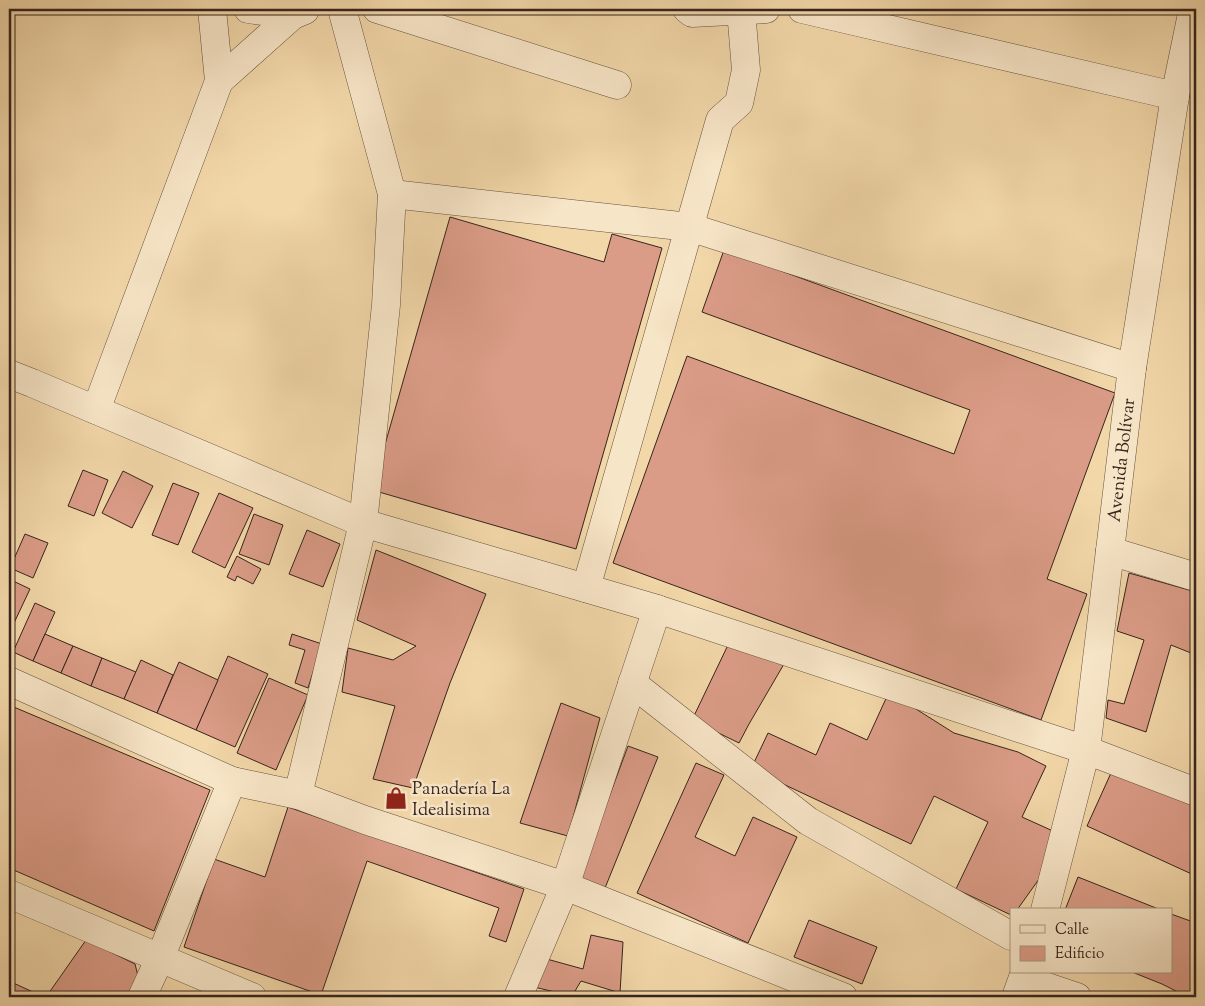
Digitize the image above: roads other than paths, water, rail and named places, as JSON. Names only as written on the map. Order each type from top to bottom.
[{"type":"street","points":[[96,410],[219,81],[212,9]]},
{"type":"street","points":[[248,9],[301,12]]},
{"type":"street","points":[[298,796],[363,523],[386,305],[392,194],[342,9]]},
{"type":"street","points":[[377,9],[617,85]]},
{"type":"street","points":[[586,588],[720,120],[739,103],[746,70],[753,9],[692,14],[686,9]]},
{"type":"street","points":[[802,9],[1175,96]]},
{"type":"street","name":"Avenida Bolívar","points":[[1046,908],[1086,750],[1132,368],[1175,96],[1193,9]]},
{"type":"street","points":[[219,81],[301,12]]},
{"type":"street","points":[[392,194],[689,227],[1132,368]]},
{"type":"street","points":[[9,374],[363,523],[657,608],[1086,750],[1196,792]]},
{"type":"street","points":[[1110,551],[1196,577]]},
{"type":"street","points":[[518,997],[565,886],[657,608]]},
{"type":"street","points":[[9,680],[232,781],[298,796],[565,886],[842,997]]},
{"type":"street","points":[[632,682],[808,821],[1010,935]]},
{"type":"street","points":[[142,997],[160,958],[232,781]]},
{"type":"street","points":[[9,894],[252,997]]},
{"type":"street","points":[[1022,983],[1077,997]]},
{"type":"place","name":"Panadería La Idealisima","points":[[396,798]]}]
